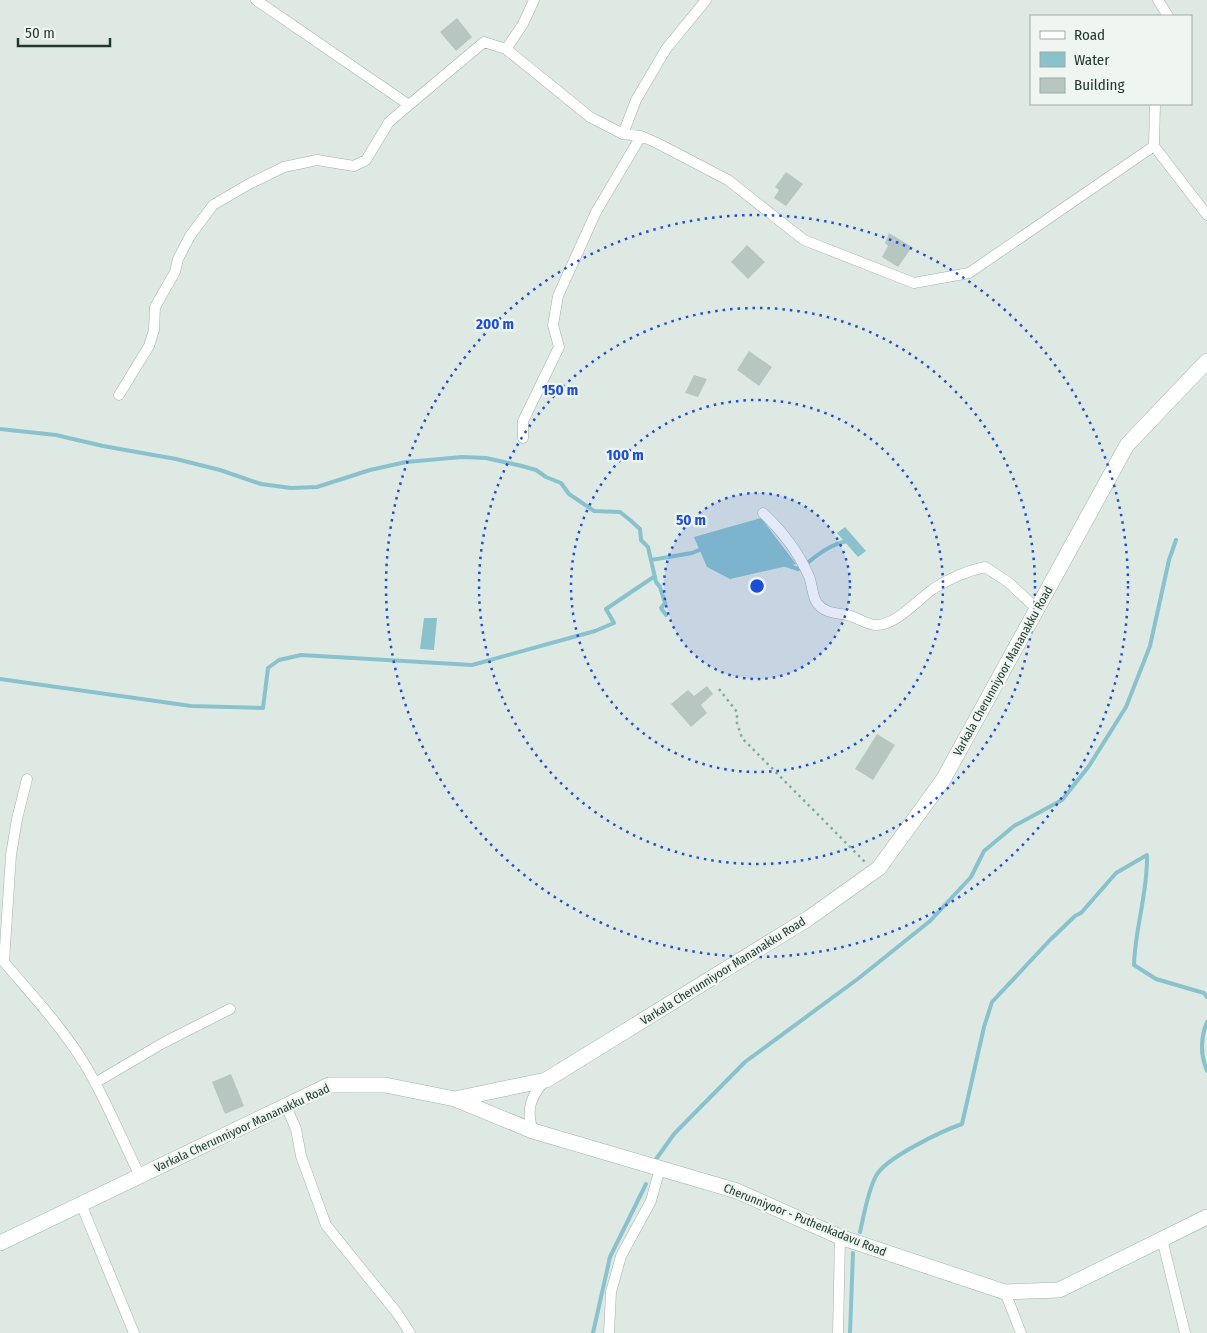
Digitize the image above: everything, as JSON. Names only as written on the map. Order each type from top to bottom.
[{"type":"main road","name":"Varkala Cherunniyoor Mananakku Road","points":[[0,1243],[330,1085],[385,1085],[455,1099],[546,1080],[809,918],[879,868],[943,780],[1127,444],[1207,361]]},
{"type":"main road","name":"Cherunniyoor - Puthenkadavu Road","points":[[455,1099],[533,1131],[737,1192],[840,1237],[1005,1292],[1060,1290],[1207,1217]]},
{"type":"street","points":[[256,0],[409,105]]},
{"type":"street","points":[[506,50],[523,24],[534,0]]},
{"type":"street","points":[[623,134],[636,100],[666,49],[706,0]]},
{"type":"street","points":[[1158,0],[1167,15]]},
{"type":"street","points":[[119,395],[149,346],[154,330],[156,307],[175,272],[178,259],[190,236],[213,206],[249,184],[284,167],[317,160],[354,166],[366,160],[389,122],[484,42],[506,50],[590,116],[623,134],[641,136],[728,180],[804,240],[914,283],[969,273],[1154,146]]},
{"type":"street","points":[[1155,105],[1154,146],[1207,215]]},
{"type":"street","points":[[522,438],[523,421],[559,347],[553,325],[558,296],[596,212],[641,136]]},
{"type":"street","points":[[764,513],[782,532],[808,573],[812,584],[812,595],[827,612],[854,616],[875,625],[888,622],[933,589],[966,571],[986,567],[1008,582],[1037,609]]},
{"type":"street","points":[[27,779],[11,854],[4,962],[39,1002],[83,1061],[140,1176]]},
{"type":"street","points":[[95,1083],[163,1042],[230,1009]]},
{"type":"street","points":[[533,1131],[528,1113],[531,1100],[546,1080]]},
{"type":"street","points":[[286,1106],[296,1129],[301,1156],[326,1225],[410,1333]]},
{"type":"street","points":[[609,1333],[611,1292],[621,1256],[651,1201],[660,1168]]},
{"type":"street","points":[[81,1204],[134,1333]]},
{"type":"street","points":[[838,1333],[840,1237]]},
{"type":"street","points":[[1162,1240],[1185,1333]]},
{"type":"street","points":[[1005,1292],[1021,1333]]},
{"type":"path","points":[[719,689],[737,712],[737,723],[742,738],[755,753],[797,791],[873,872]]},
{"type":"water","points":[[761,518],[796,564],[730,579],[707,567],[694,537]]},
{"type":"water","points":[[845,527],[866,551],[858,557],[837,533]]},
{"type":"water","points":[[424,618],[437,618],[434,650],[420,649]]},
{"type":"building","points":[[457,18],[472,37],[456,51],[440,32]]},
{"type":"building","points":[[786,172],[803,184],[786,206],[774,198],[779,190],[775,187]]},
{"type":"building","points":[[889,233],[912,247],[898,267],[882,257],[888,246],[885,243]]},
{"type":"building","points":[[747,245],[765,262],[748,279],[731,262]]},
{"type":"building","points":[[749,351],[772,367],[759,386],[737,370]]},
{"type":"building","points":[[694,375],[707,379],[698,397],[685,393]]},
{"type":"building","points":[[707,686],[713,694],[701,705],[707,713],[691,727],[671,704],[688,690],[694,696]]},
{"type":"building","points":[[877,734],[895,745],[873,780],[855,769]]},
{"type":"building","points":[[231,1074],[244,1106],[225,1114],[212,1082]]},
{"type":"waterway","points":[[0,429],[56,435],[103,446],[176,459],[220,470],[261,484],[291,488],[317,487],[370,470],[406,462],[462,457],[486,458],[522,466],[536,470],[546,477],[561,483],[569,494],[594,511],[620,512],[640,529],[641,540],[648,547],[656,582],[660,587],[665,603],[661,608],[666,615]]},
{"type":"waterway","points":[[654,1162],[674,1134],[745,1062],[859,978],[930,921],[971,877],[984,851],[1014,826],[1062,800],[1089,766],[1126,707],[1150,646],[1169,560],[1176,540]]},
{"type":"waterway","points":[[805,565],[830,547],[848,541]]},
{"type":"waterway","points":[[651,560],[692,553],[704,548]]},
{"type":"waterway","points":[[783,564],[798,569],[802,567]]},
{"type":"waterway","points":[[0,679],[191,706],[263,708],[268,668],[279,660],[301,655],[472,665],[595,631],[614,623],[606,609],[655,576]]},
{"type":"waterway","points":[[860,1232],[866,1203],[876,1176],[881,1169],[902,1153],[962,1124],[984,1027],[992,1002],[1050,940],[1075,916],[1081,913],[1116,873],[1147,855],[1146,883],[1134,965],[1156,979],[1204,993],[1207,997]]},
{"type":"waterway","points":[[1207,1022],[1203,1034],[1202,1047],[1207,1071]]},
{"type":"waterway","points":[[593,1333],[610,1257],[646,1184]]},
{"type":"waterway","points":[[850,1333],[853,1253]]}]
